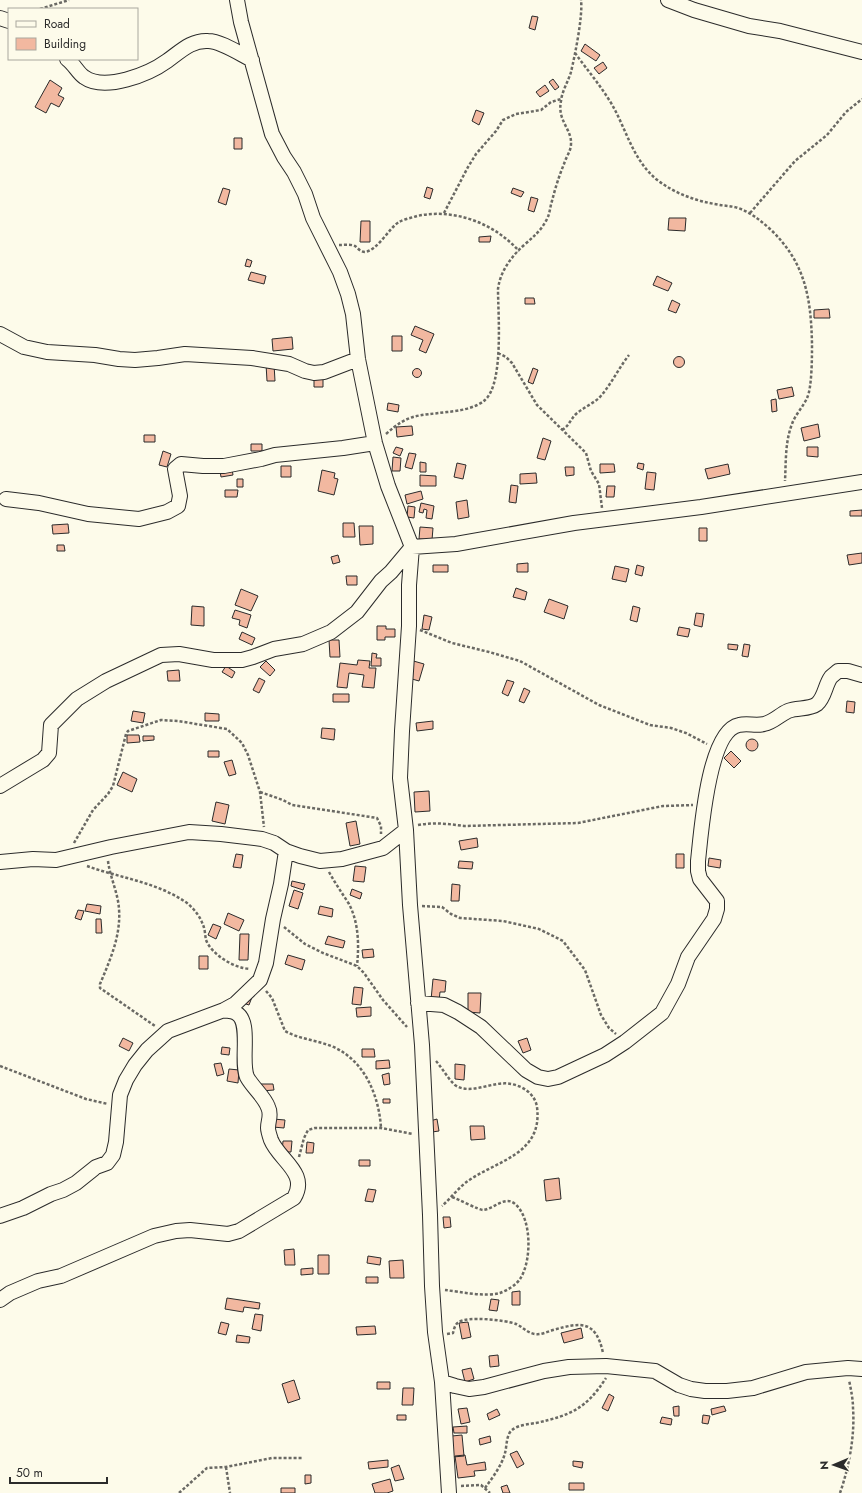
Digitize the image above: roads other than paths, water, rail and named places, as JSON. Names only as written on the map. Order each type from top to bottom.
[{"type":"street","points":[[237,0],[241,22],[272,134],[305,194],[313,218],[340,272],[350,300],[358,359],[375,443],[388,486],[412,547],[400,778],[406,830],[410,905],[422,1045],[432,1286],[435,1332],[442,1382],[448,1490]]},
{"type":"street","points":[[668,0],[736,23],[780,31],[862,52]]},
{"type":"street","points":[[68,60],[83,76],[88,79],[100,82],[114,82],[140,75],[155,68],[194,43],[202,40],[210,40],[218,43],[252,60]]},
{"type":"street","points":[[0,334],[24,347],[47,352],[95,355],[135,360],[178,354],[245,357],[282,362],[314,373],[324,372],[358,359]]},
{"type":"street","points":[[6,499],[39,503],[88,514],[139,519],[167,512],[178,506],[180,496],[174,469],[180,464],[224,466],[275,455],[375,443]]},
{"type":"street","points":[[0,786],[43,760],[48,753],[51,725],[77,699],[106,681],[161,655],[179,654],[213,660],[242,660],[274,649],[303,644],[318,639],[331,632],[357,612],[381,581],[391,572],[412,547],[456,544],[574,523],[701,507],[862,482]]},
{"type":"street","points":[[418,1003],[444,1005],[458,1012],[481,1027],[526,1070],[538,1077],[548,1079],[558,1077],[605,1055],[625,1042],[662,1013],[678,984],[688,957],[714,918],[717,908],[717,901],[700,879],[698,871],[704,805],[718,751],[726,734],[739,725],[763,725],[773,721],[786,711],[811,707],[820,700],[832,677],[838,671],[848,671],[862,675]]},
{"type":"street","points":[[0,862],[33,859],[56,860],[111,847],[189,832],[262,839],[274,843],[300,856],[320,860],[342,859],[383,848],[406,830]]},
{"type":"street","points":[[0,1216],[23,1208],[51,1194],[63,1190],[76,1183],[96,1167],[107,1163],[113,1155],[116,1142],[120,1095],[126,1080],[135,1065],[147,1050],[166,1033],[182,1025],[224,1010],[235,1004],[262,975],[281,884],[286,850]]},
{"type":"street","points":[[0,1300],[10,1293],[38,1281],[61,1276],[154,1236],[176,1231],[190,1230],[228,1234],[238,1231],[294,1198],[298,1185],[297,1176],[292,1167],[278,1152],[271,1140],[268,1128],[270,1116],[268,1107],[246,1075],[244,1058],[245,1031],[241,1017],[236,1013],[224,1010]]},
{"type":"street","points":[[442,1382],[469,1389],[484,1388],[544,1371],[569,1367],[610,1366],[655,1371],[679,1385],[691,1389],[727,1391],[753,1388],[806,1372],[848,1368],[862,1369]]}]
